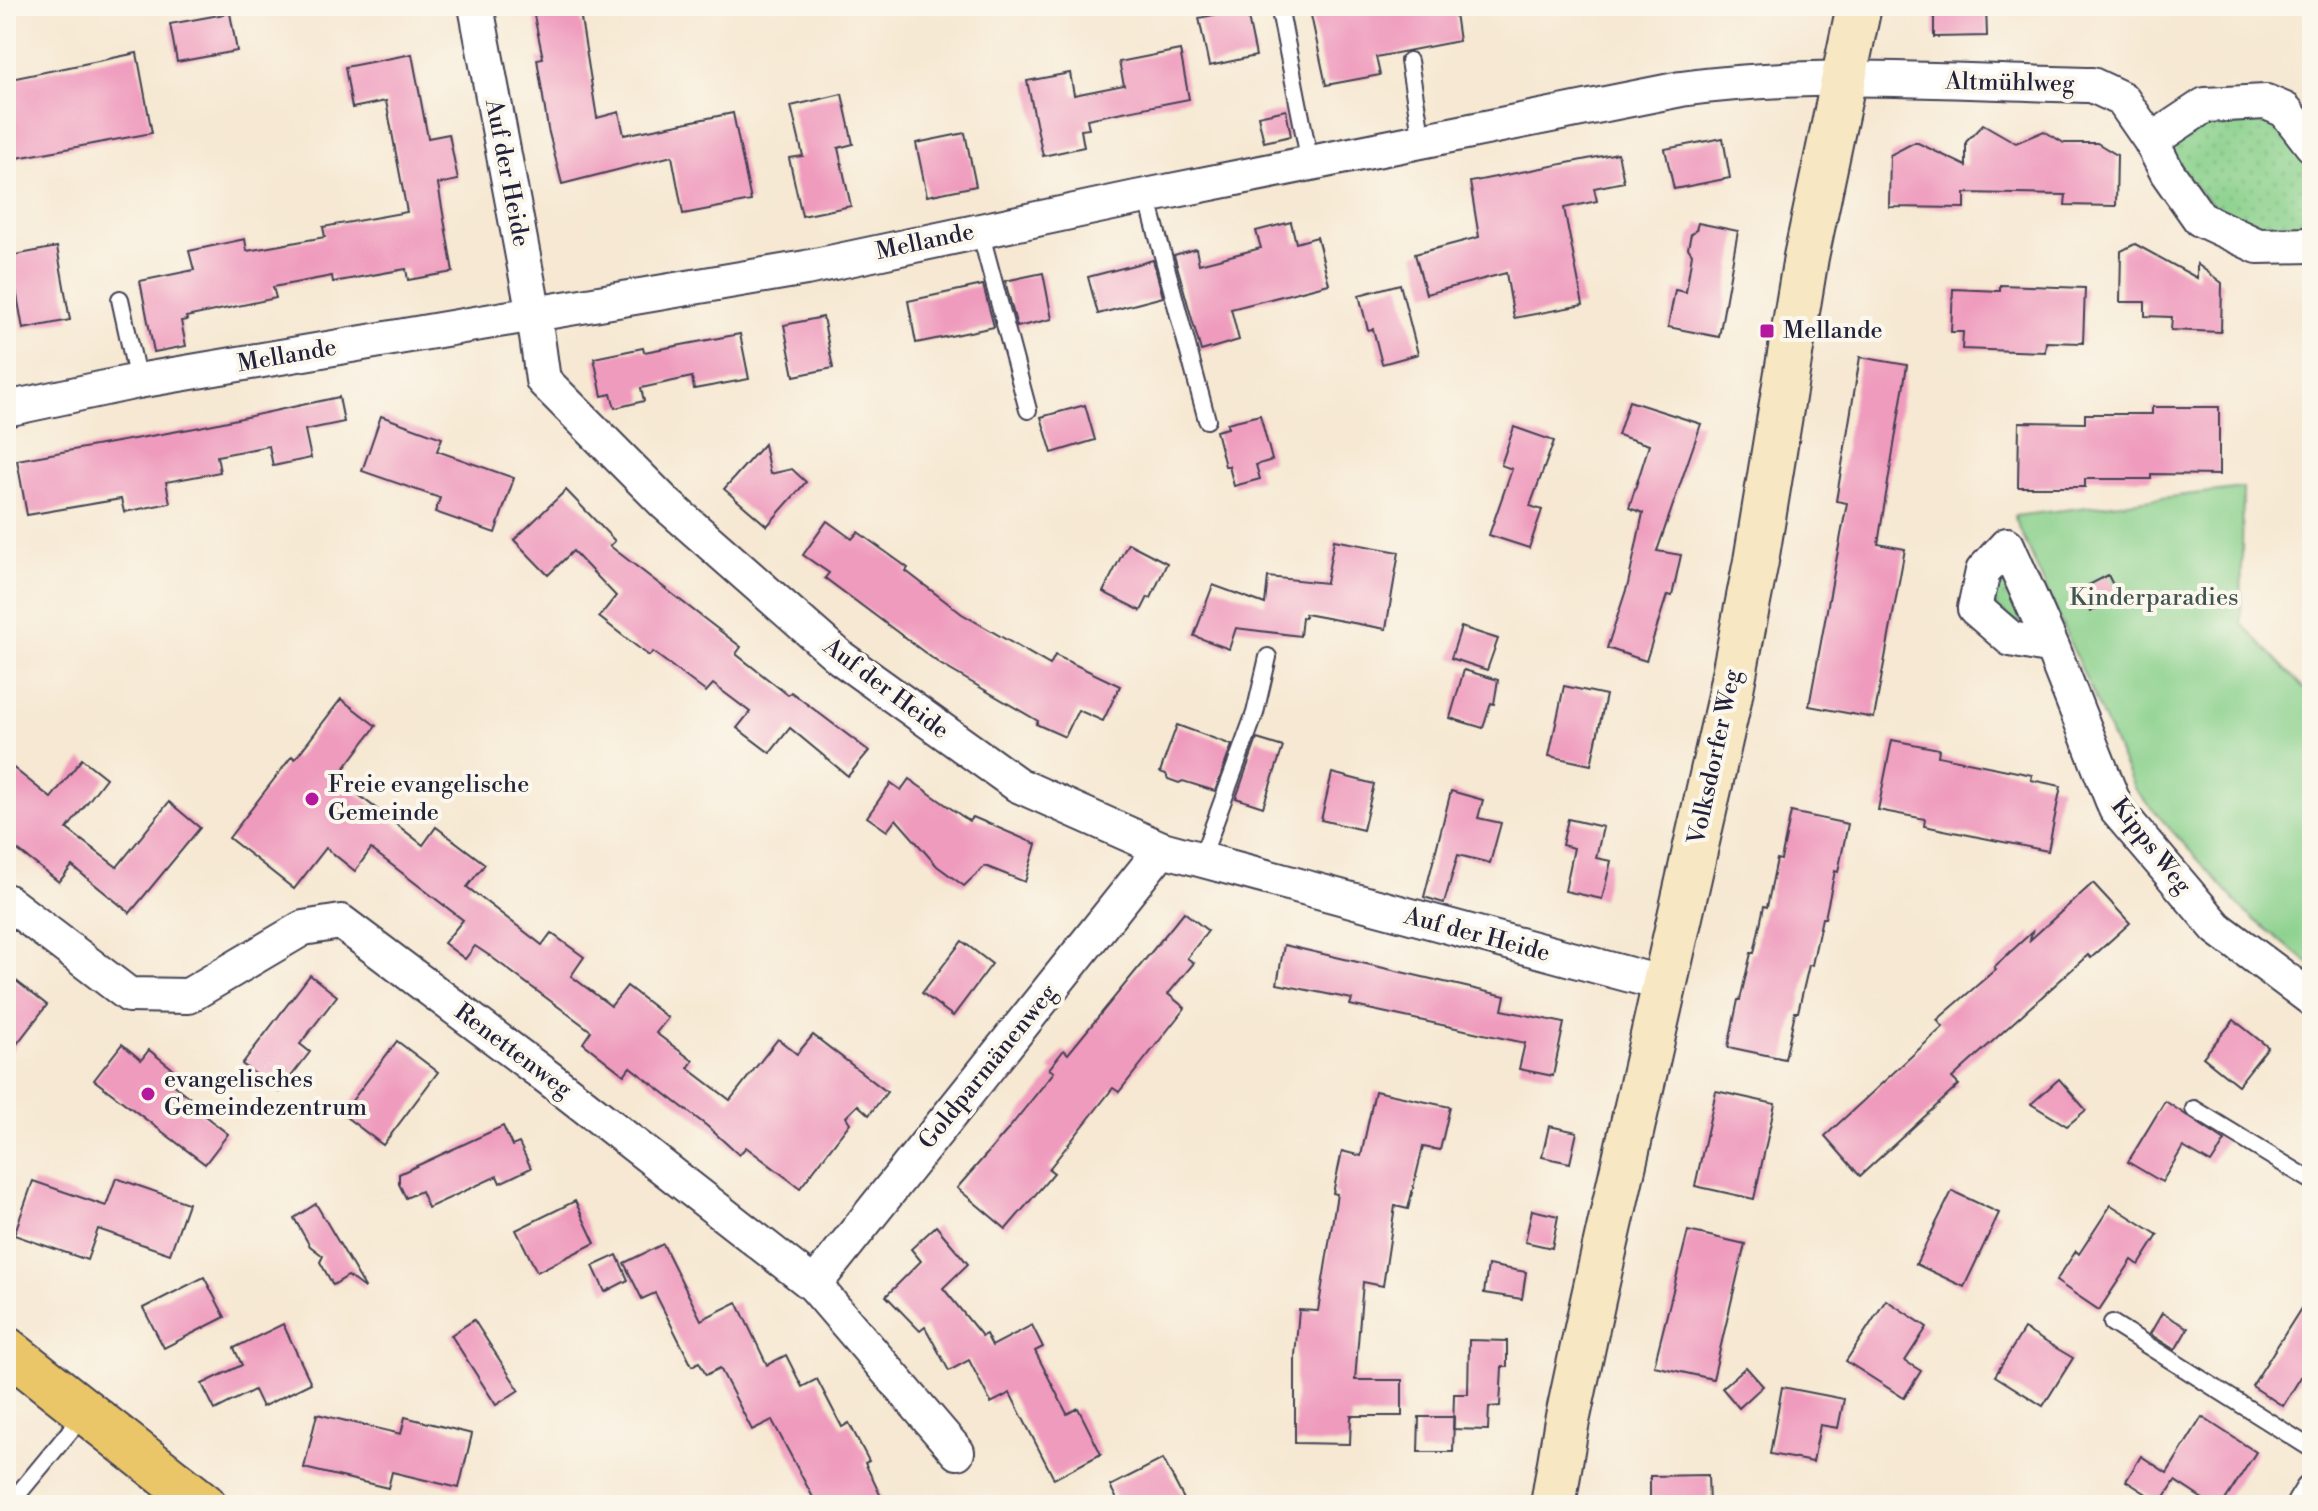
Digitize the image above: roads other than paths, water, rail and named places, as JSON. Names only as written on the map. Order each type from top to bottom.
[{"type":"main road","points":[[6,1349],[204,1505]]},
{"type":"street","name":"Auf der Heide","points":[[476,6],[534,315],[543,380],[666,504],[841,658],[1018,785],[1162,849],[1664,984]]},
{"type":"street","name":"Volksdorfer Weg","points":[[1553,1505],[1566,1426],[1728,705],[1756,561],[1803,271],[1859,6]]},
{"type":"street","name":"Mellande","points":[[6,409],[138,381],[806,268],[1681,89],[1744,81],[1843,79]]},
{"type":"street","name":"Altmühlweg","points":[[1843,79],[2092,85],[2122,99],[2200,219],[2258,246],[2312,245]]},
{"type":"street","points":[[2151,141],[2205,105],[2266,102],[2285,110],[2312,145]]},
{"type":"street","name":"Kipps Weg","points":[[2052,647],[2116,809],[2217,928],[2312,999]]},
{"type":"street","name":"Goldparmänenweg","points":[[814,1285],[1162,849]]},
{"type":"street","name":"Renettenweg","points":[[6,901],[129,995],[188,996],[303,928],[341,922],[550,1079],[814,1285],[957,1452]]},
{"type":"street","points":[[2304,1505],[2312,1492]]},
{"type":"lane","points":[[1279,6],[1310,163]]},
{"type":"lane","points":[[1409,61],[1422,141]]},
{"type":"lane","points":[[1147,196],[1207,420]]},
{"type":"lane","points":[[980,231],[1028,410]]},
{"type":"lane","points":[[120,299],[138,381]]},
{"type":"lane","points":[[1201,860],[1255,713],[1268,657]]},
{"type":"lane","points":[[2194,1109],[2312,1181]]},
{"type":"lane","points":[[2112,1323],[2312,1449]]},
{"type":"lane","points":[[9,1505],[86,1411]]},
{"type":"place","name":"Mellande","points":[[1767,331]]},
{"type":"place","name":"Freie evangelische Gemeinde","points":[[312,799]]},
{"type":"place","name":"evangelisches Gemeindezentrum","points":[[148,1094]]},
{"type":"park label","name":"Kinderparadies","points":[[2154,598]]}]
